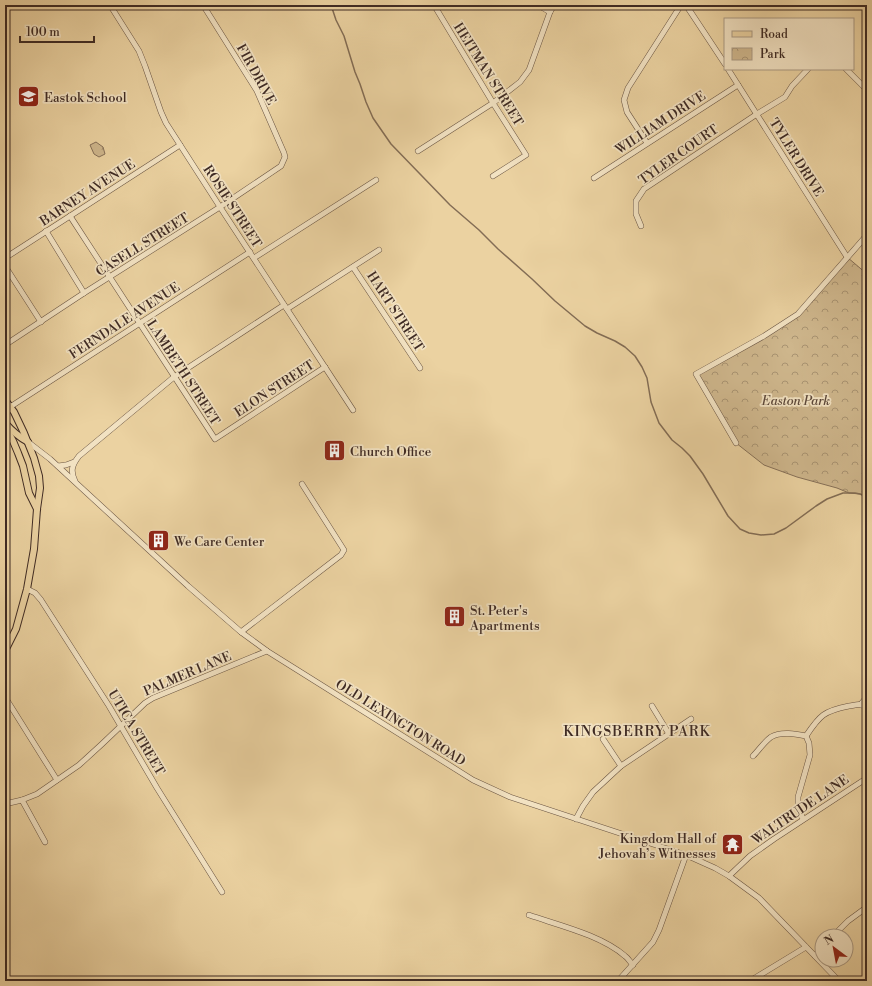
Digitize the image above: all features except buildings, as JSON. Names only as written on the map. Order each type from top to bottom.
[{"type":"main road","name":"OLD LEXINGTON ROAD","points":[[5,400],[28,442]]},
{"type":"main road","points":[[5,423],[10,429],[28,442],[39,476],[40,488],[34,549],[27,589],[16,628],[5,651]]},
{"type":"main road","points":[[5,427],[18,453],[30,493],[37,509]]},
{"type":"street","name":"ROSIE STREET","points":[[110,5],[139,51],[166,123],[353,410]]},
{"type":"street","name":"FIR DRIVE","points":[[203,5],[256,91],[285,157]]},
{"type":"street","name":"HEITMAN STREET","points":[[434,5],[526,155],[493,176]]},
{"type":"street","points":[[538,5],[550,12]]},
{"type":"street","points":[[418,151],[493,103],[520,82],[529,70],[550,12],[554,5]]},
{"type":"street","points":[[647,143],[627,112],[624,100],[628,88],[681,5]]},
{"type":"street","points":[[686,5],[724,62]]},
{"type":"street","name":"TYLER DRIVE","points":[[729,70],[847,257]]},
{"type":"street","name":"TYLER COURT","points":[[641,226],[636,214],[636,201],[644,189],[785,97],[792,86],[807,70]]},
{"type":"street","points":[[847,70],[867,90]]},
{"type":"street","name":"WILLIAM DRIVE","points":[[594,178],[738,85]]},
{"type":"street","name":"BARNEY AVENUE","points":[[5,258],[180,145]]},
{"type":"street","name":"CASELL STREET","points":[[5,345],[220,207],[281,166],[285,157]]},
{"type":"street","points":[[254,258],[376,180]]},
{"type":"street","name":"LAMBETH STREET","points":[[70,216],[215,439]]},
{"type":"street","points":[[46,231],[84,293]]},
{"type":"street","points":[[736,444],[696,374],[764,336],[798,314],[867,235]]},
{"type":"street","points":[[75,482],[72,476],[72,469],[74,462],[79,456],[174,377],[380,250]]},
{"type":"street","name":"FERNDALE AVENUE","points":[[10,407],[250,252]]},
{"type":"street","points":[[5,266],[41,322]]},
{"type":"street","name":"HART STREET","points":[[353,267],[420,368]]},
{"type":"street","name":"ELON STREET","points":[[215,439],[325,367]]},
{"type":"street","name":"OLD LEXINGTON ROAD","points":[[28,442],[50,458],[188,586],[241,632],[267,651],[473,780],[510,797],[686,855],[715,868],[729,876],[759,898],[814,955]]},
{"type":"street","points":[[58,466],[74,462]]},
{"type":"street","points":[[241,632],[341,555],[344,550],[302,484]]},
{"type":"street","name":"UTICA STREET","points":[[27,589],[41,600],[109,706],[157,788],[222,892]]},
{"type":"street","name":"PALMER LANE","points":[[5,804],[22,800],[37,794],[79,765],[145,703],[153,698],[267,651]]},
{"type":"street","points":[[5,697],[58,780]]},
{"type":"street","points":[[861,704],[867,697]]},
{"type":"street","points":[[806,736],[824,714],[834,709],[861,704],[867,707]]},
{"type":"street","points":[[652,706],[669,734]]},
{"type":"street","points":[[576,820],[583,806],[593,792],[621,766],[691,720]]},
{"type":"street","points":[[753,756],[771,737],[782,734],[798,734],[806,736]]},
{"type":"street","points":[[803,820],[798,806],[798,796],[810,755],[809,743],[806,736]]},
{"type":"street","points":[[603,739],[621,766]]},
{"type":"street","name":"WALTRUDE LANE","points":[[729,876],[750,856],[867,778]]},
{"type":"street","points":[[22,800],[45,842]]},
{"type":"street","points":[[618,981],[653,942],[659,930],[686,855]]},
{"type":"street","points":[[841,928],[867,907]]},
{"type":"street","points":[[529,915],[590,936],[616,950],[627,958],[633,965]]},
{"type":"street","points":[[750,981],[806,947]]},
{"type":"street","name":"OLD LEXINGTON ROAD","points":[[827,968],[839,981]]},
{"type":"green space","points":[[96,142],[103,147],[105,154],[99,157],[94,154],[90,145]]},
{"type":"green space","name":"Easton Park","points":[[847,257],[867,274],[867,497],[797,477],[764,465],[736,443],[696,374],[798,314]]},
{"type":"waterway","points":[[331,5],[344,36],[366,102],[373,118],[391,144],[450,205],[555,301],[585,326],[615,341],[635,356],[647,378],[651,402],[659,423],[672,440],[690,456],[703,474],[728,516],[740,529],[749,533],[761,535],[774,534],[786,528],[827,499],[843,493],[855,493],[867,497]]},
{"type":"waterway","points":[[148,978],[172,981]]},
{"type":"place","name":"Eastok School","points":[[29,97]]},
{"type":"place","name":"Church Office","points":[[335,451]]},
{"type":"place","name":"We Care Center","points":[[158,541]]},
{"type":"place","name":"St. Peter's Apartments","points":[[454,617]]},
{"type":"place","name":"Kingdom Hall of Jehovah’s Witnesses","points":[[732,845]]},
{"type":"district","name":"KINGSBERRY PARK","points":[[637,731]]}]
